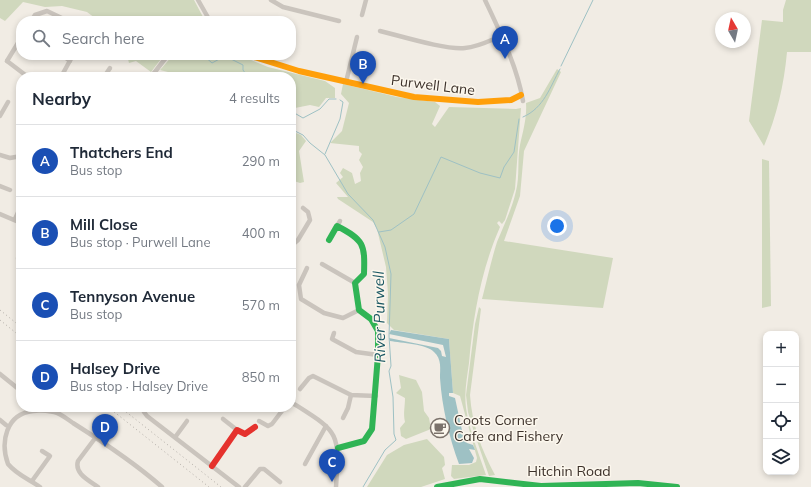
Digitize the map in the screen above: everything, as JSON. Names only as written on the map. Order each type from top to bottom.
[{"type":"street","points":[[199,0],[207,16]]},
{"type":"street","points":[[271,0],[283,7],[339,21]]},
{"type":"street","points":[[362,15],[366,0]]},
{"type":"street","points":[[485,0],[514,67],[522,98]]},
{"type":"street","points":[[34,16],[35,14],[46,11],[57,16]]},
{"type":"street","points":[[380,30],[450,48],[465,48],[483,44],[500,36]]},
{"type":"street","points":[[346,82],[357,37]]},
{"type":"street","points":[[7,61],[16,46]]},
{"type":"street","points":[[154,72],[164,60]]},
{"type":"street","name":"Purwell Lane","points":[[266,60],[393,93],[470,102],[522,98]]},
{"type":"street","points":[[0,62],[7,61],[21,72]]},
{"type":"street","points":[[64,72],[70,61]]},
{"type":"street","points":[[107,72],[110,68]]},
{"type":"street","points":[[0,116],[8,102]]},
{"type":"street","points":[[0,155],[10,158],[16,157]]},
{"type":"street","points":[[0,186],[10,190]]},
{"type":"street","points":[[296,242],[310,220],[308,212],[303,208]]},
{"type":"street","points":[[0,214],[15,219]]},
{"type":"street","points":[[329,240],[338,223],[363,241],[365,248],[364,274],[355,283]]},
{"type":"street","points":[[322,264],[355,283]]},
{"type":"street","points":[[308,268],[299,285],[301,298],[324,313],[343,318],[359,310]]},
{"type":"street","points":[[338,448],[354,445],[364,441],[372,429],[376,396],[378,331],[371,319],[359,310],[355,283]]},
{"type":"street","points":[[334,334],[332,339],[356,352],[378,355]]},
{"type":"street","points":[[0,374],[16,386]]},
{"type":"street","points":[[300,389],[309,378],[313,376],[350,395],[376,396]]},
{"type":"street","points":[[343,418],[348,408],[350,395]]},
{"type":"street","points":[[296,405],[326,426],[333,435],[338,448],[336,487]]},
{"type":"street","points":[[25,412],[20,414],[6,425],[0,438],[1,451],[8,463],[18,475],[32,481],[40,487]]},
{"type":"street","points":[[56,412],[96,437],[162,487]]},
{"type":"street","points":[[144,412],[147,416],[176,436],[240,487]]},
{"type":"street","points":[[223,419],[237,430],[245,434],[257,424],[268,426],[272,424],[281,412]]},
{"type":"street","points":[[0,420],[6,425]]},
{"type":"street","points":[[176,436],[187,421]]},
{"type":"street","points":[[305,464],[326,426]]},
{"type":"street","points":[[212,466],[237,430]]},
{"type":"street","points":[[96,437],[78,461],[77,466],[79,472],[98,487]]},
{"type":"street","points":[[32,481],[50,456],[42,451]]},
{"type":"street","points":[[245,487],[260,469],[264,469],[280,482]]},
{"type":"street","name":"Hitchin Road","points":[[437,487],[480,479],[541,486],[638,483],[677,487]]},
{"type":"green space","points":[[0,0],[194,0],[202,16],[92,16],[87,12],[62,6],[45,7],[23,2],[5,21],[0,18]]},
{"type":"green space","points":[[786,0],[811,0],[811,52],[787,52],[779,100],[773,123],[764,146],[749,121],[762,20],[783,22],[783,10]]},
{"type":"green space","points":[[128,60],[160,60],[151,72],[136,61],[129,63]]},
{"type":"green space","points":[[169,60],[251,60],[268,67],[288,72],[168,72],[160,70]]},
{"type":"green space","points":[[557,69],[561,72],[524,151],[520,196],[504,241],[613,258],[603,308],[482,299],[497,242],[510,211],[516,191],[519,151],[525,119],[526,103],[540,98]]},
{"type":"green space","points":[[296,74],[325,81],[335,88],[335,98],[326,98],[319,107],[310,105],[296,108]]},
{"type":"green space","points":[[343,84],[397,97],[435,102],[440,106],[432,124],[435,127],[449,107],[521,108],[515,189],[505,220],[502,224],[499,221],[497,223],[500,227],[493,243],[483,277],[473,328],[466,385],[465,402],[469,425],[486,475],[454,479],[451,476],[452,465],[469,465],[476,462],[477,458],[460,396],[453,393],[449,339],[394,330],[387,323],[388,294],[386,267],[377,229],[373,222],[337,197],[348,197],[336,183],[343,177],[340,173],[343,168],[352,173],[355,184],[361,181],[360,173],[363,167],[359,160],[362,154],[359,151],[359,146],[330,143],[342,131],[349,103],[341,94]]},
{"type":"green space","points":[[296,133],[301,135],[306,141],[299,151],[304,182],[296,182]]},
{"type":"green space","points":[[762,159],[769,161],[771,306],[762,308]]},
{"type":"green space","points":[[479,307],[481,309],[470,395],[478,436],[485,456],[495,475],[489,476],[468,412],[466,395],[475,324]]},
{"type":"green space","points":[[399,375],[416,380],[422,392],[424,411],[429,418],[431,429],[406,439],[401,436],[400,428],[405,422],[405,398],[396,393],[401,388]]},
{"type":"green space","points":[[427,439],[444,457],[445,465],[442,468],[445,479],[421,487],[367,487],[387,455],[404,445]]},
{"type":"water","points":[[391,330],[449,339],[453,393],[449,393],[449,396],[455,398],[463,435],[467,443],[473,445],[475,450],[469,449],[474,458],[472,463],[459,464],[455,454],[444,411],[440,364],[437,355],[431,349],[426,347],[390,341],[389,338],[438,348],[441,351],[442,356],[446,357],[443,345],[389,334]]},
{"type":"waterway","points":[[561,66],[593,0]]},
{"type":"waterway","name":"River Purwell","points":[[209,60],[212,63],[218,60]]},
{"type":"waterway","name":"River Purwell","points":[[233,60],[243,65],[244,72]]},
{"type":"waterway","points":[[523,117],[541,103],[560,69]]},
{"type":"waterway","name":"River Purwell","points":[[296,114],[303,118],[320,109],[329,99],[336,99]]},
{"type":"waterway","name":"River Purwell","points":[[325,154],[340,119],[343,102],[340,100]]},
{"type":"waterway","points":[[379,232],[391,230],[414,214],[441,157],[480,173],[500,178],[504,167],[514,152],[519,119]]},
{"type":"waterway","name":"River Purwell","points":[[296,132],[303,135],[310,143],[325,155],[348,194],[373,220],[385,247],[391,274],[389,336],[391,366],[389,371],[393,397],[394,434],[396,440],[385,450],[363,487]]},
{"type":"railway","points":[[0,310],[16,323]]},
{"type":"railway","points":[[0,320],[16,333]]},
{"type":"railway","points":[[114,412],[209,487]]},
{"type":"railway","points":[[126,412],[221,487]]},
{"type":"traffic: fast","points":[[329,240],[337,226],[353,235],[361,244],[364,256],[364,274],[355,283],[359,310],[371,319],[378,331],[378,355],[372,429],[364,441],[338,448]]},
{"type":"traffic: fast","points":[[437,487],[480,479],[541,486],[638,483],[677,487]]},
{"type":"traffic: slow","points":[[264,60],[299,71],[414,97],[478,102],[511,100],[521,95]]},
{"type":"traffic: jam","points":[[212,466],[237,430],[245,434],[255,427]]},
{"type":"place","name":"Thatchers End","points":[[505,59]]},
{"type":"place","name":"Mill Close","points":[[363,84]]},
{"type":"place","name":"Coots Corner Cafe and Fishery","points":[[440,428]]},
{"type":"place","name":"Halsey Drive","points":[[105,447]]},
{"type":"place","name":"Tennyson Avenue","points":[[332,482]]}]
